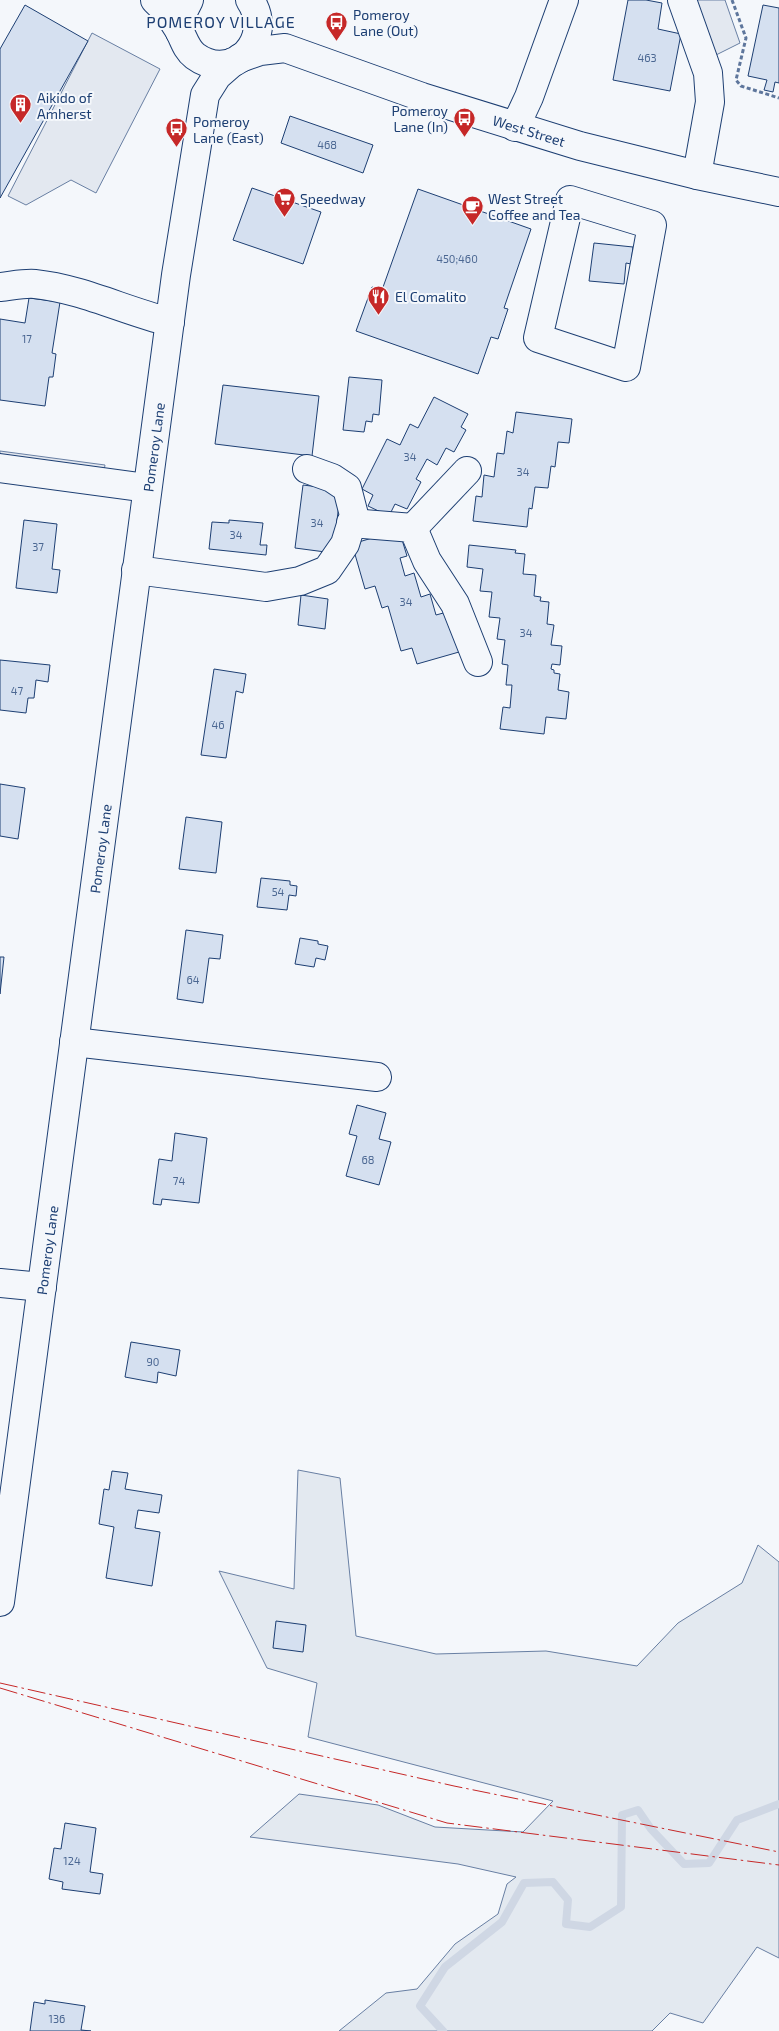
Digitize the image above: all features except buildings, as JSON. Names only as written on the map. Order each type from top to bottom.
[{"type":"street","name":"West Street","points":[[155,0],[167,11],[194,55],[206,62],[219,64],[260,51],[285,48],[422,97],[514,127],[580,146],[697,175],[779,192]]},
{"type":"street","points":[[184,40],[180,18],[189,0]]},
{"type":"street","points":[[514,127],[529,97],[564,0]]},
{"type":"street","points":[[682,0],[708,73],[710,102],[697,175]]},
{"type":"street","name":"West Street","points":[[236,60],[254,45],[257,38],[259,21],[254,6]]},
{"type":"street","name":"West Street","points":[[254,6],[268,30],[285,48]]},
{"type":"street","name":"Pomeroy Lane","points":[[184,40],[205,95]]},
{"type":"street","name":"Pomeroy Lane","points":[[0,1602],[170,322],[205,95],[217,76],[236,60]]},
{"type":"street","points":[[570,200],[652,225],[626,367],[538,338],[570,200]]},
{"type":"street","points":[[0,288],[34,284],[87,295],[137,314],[170,322]]},
{"type":"street","points":[[0,468],[147,488]]},
{"type":"street","points":[[136,570],[266,587],[300,581],[327,570],[345,544],[354,515],[347,488],[332,478],[307,469]]},
{"type":"street","points":[[413,528],[467,471]]},
{"type":"street","points":[[351,523],[413,528]]},
{"type":"street","points":[[413,528],[427,561],[455,604],[478,662]]},
{"type":"street","points":[[74,1042],[377,1077]]},
{"type":"street","points":[[0,1283],[42,1287]]},
{"type":"path","points":[[732,0],[746,38],[736,80],[741,86],[779,98]]},
{"type":"shaded area","points":[[694,0],[725,0],[740,43],[714,56]]},
{"type":"shaded area","points":[[92,33],[160,69],[96,193],[71,180],[26,205],[8,196]]},
{"type":"shaded area","points":[[0,451],[105,465],[103,477],[0,466]]},
{"type":"shaded area","points":[[298,1470],[340,1478],[356,1636],[436,1654],[546,1651],[637,1666],[678,1623],[742,1583],[758,1545],[779,1562],[779,1958],[757,1947],[703,2023],[670,2013],[652,2031],[339,2031],[386,1993],[417,1989],[455,1944],[498,1914],[507,1884],[516,1877],[458,1864],[250,1837],[299,1794],[378,1805],[435,1827],[523,1832],[553,1801],[308,1737],[317,1683],[267,1668],[219,1571],[294,1589]]},
{"type":"waterway","points":[[443,2031],[420,2006],[445,1967],[502,1922],[524,1883],[553,1882],[568,1900],[566,1924],[590,1927],[621,1907],[622,1815],[638,1810],[651,1829],[684,1864],[709,1863],[737,1820],[779,1804]]},
{"type":"power","points":[[0,1683],[454,1786],[779,1852]]},
{"type":"power","points":[[0,1688],[447,1823],[779,1865]]},
{"type":"place","name":"Pomeroy Lane (Out)","points":[[337,41]]},
{"type":"place","name":"Aikido of Amherst","points":[[21,124]]},
{"type":"place","name":"Pomeroy Lane (In)","points":[[464,137]]},
{"type":"place","name":"Pomeroy Lane (East)","points":[[177,148]]},
{"type":"place","name":"Speedway","points":[[284,217]]},
{"type":"place","name":"West Street Coffee and Tea","points":[[472,225]]},
{"type":"place","name":"El Comalito","points":[[379,315]]},
{"type":"district","name":"POMEROY VILLAGE","points":[[221,21]]}]
